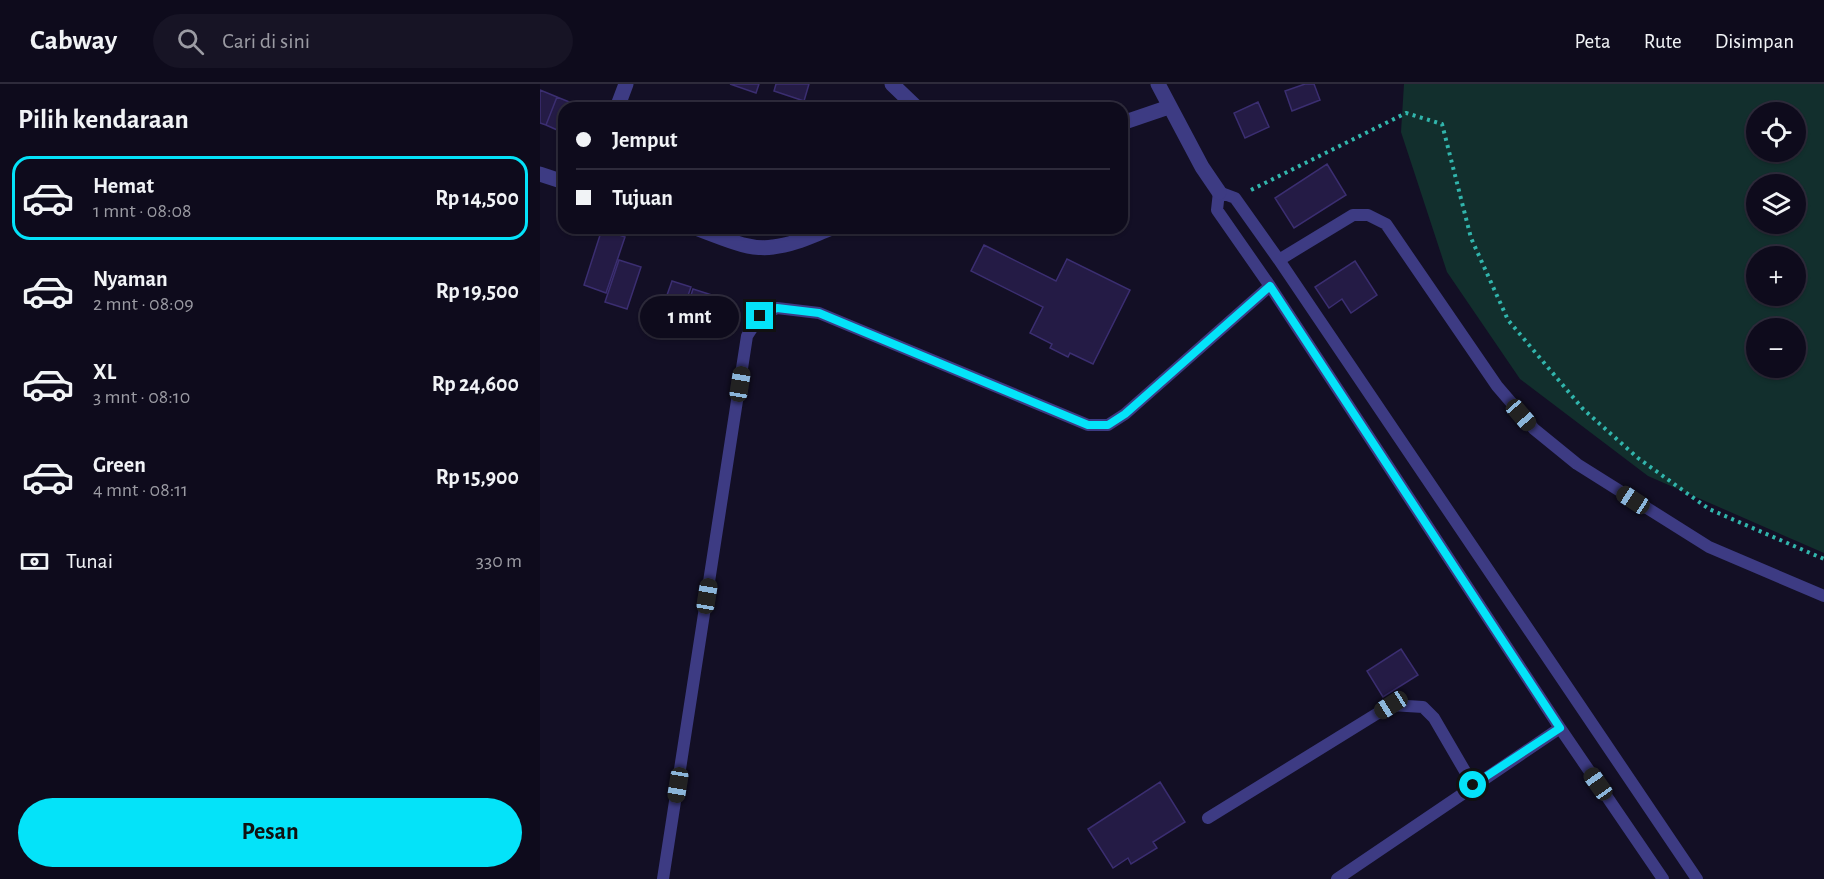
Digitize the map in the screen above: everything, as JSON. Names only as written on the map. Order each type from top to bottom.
[{"type":"street","points":[[619,102],[626,84]]},
{"type":"street","points":[[892,84],[911,102]]},
{"type":"street","points":[[1158,84],[1202,167],[1219,192]]},
{"type":"street","points":[[1128,121],[1169,107]]},
{"type":"street","points":[[540,174],[558,180]]},
{"type":"street","points":[[712,234],[744,245],[771,248],[817,234]]},
{"type":"lane","points":[[1663,879],[1560,728],[1270,286],[1217,210],[1219,192],[1235,198],[1279,260],[1697,879]]},
{"type":"lane","points":[[1279,260],[1353,215],[1368,215],[1386,224],[1497,386],[1534,429],[1577,464],[1708,547],[1824,596]]},
{"type":"lane","points":[[663,879],[747,336],[760,316],[777,308],[819,313],[1088,425],[1108,425],[1125,414],[1270,286]]},
{"type":"lane","points":[[1208,818],[1391,705],[1423,707],[1434,718],[1473,785]]},
{"type":"lane","points":[[1337,879],[1560,728]]},
{"type":"path","points":[[1235,198],[1406,113],[1442,124],[1471,238],[1508,320],[1583,410],[1638,458],[1709,509],[1824,559]]},
{"type":"green space","points":[[1404,84],[1824,84],[1824,553],[1648,476],[1520,379],[1447,272],[1401,132]]},
{"type":"building","points":[[730,84],[759,84],[756,93]]},
{"type":"building","points":[[776,84],[809,84],[804,101],[774,91]]},
{"type":"building","points":[[1305,84],[1314,84],[1320,100],[1292,111],[1285,91]]},
{"type":"building","points":[[540,90],[557,97],[546,125],[540,123]]},
{"type":"building","points":[[557,97],[570,102],[558,102],[558,130],[546,125]]},
{"type":"building","points":[[1258,102],[1269,127],[1245,138],[1234,113]]},
{"type":"building","points":[[1327,164],[1346,195],[1294,228],[1275,198]]},
{"type":"building","points":[[600,234],[616,234],[625,237],[606,293],[584,285]]},
{"type":"building","points":[[984,245],[1056,281],[1067,259],[1130,290],[1093,364],[1070,353],[1068,357],[1050,348],[1052,344],[1030,333],[1043,307],[971,271]]},
{"type":"building","points":[[619,260],[641,267],[627,309],[605,302]]},
{"type":"building","points":[[1355,261],[1377,295],[1351,313],[1342,299],[1329,308],[1315,287]]},
{"type":"building","points":[[672,281],[691,287],[680,318],[661,312]]},
{"type":"building","points":[[693,289],[715,296],[705,328],[683,320]]},
{"type":"building","points":[[1401,649],[1418,675],[1383,697],[1367,671]]},
{"type":"building","points":[[1160,782],[1185,822],[1153,842],[1157,848],[1131,864],[1128,858],[1113,868],[1088,829]]},
{"type":"route","points":[[760,316],[777,308],[819,313],[1088,425],[1108,425],[1125,414],[1270,286],[1560,728],[1473,785]]}]
